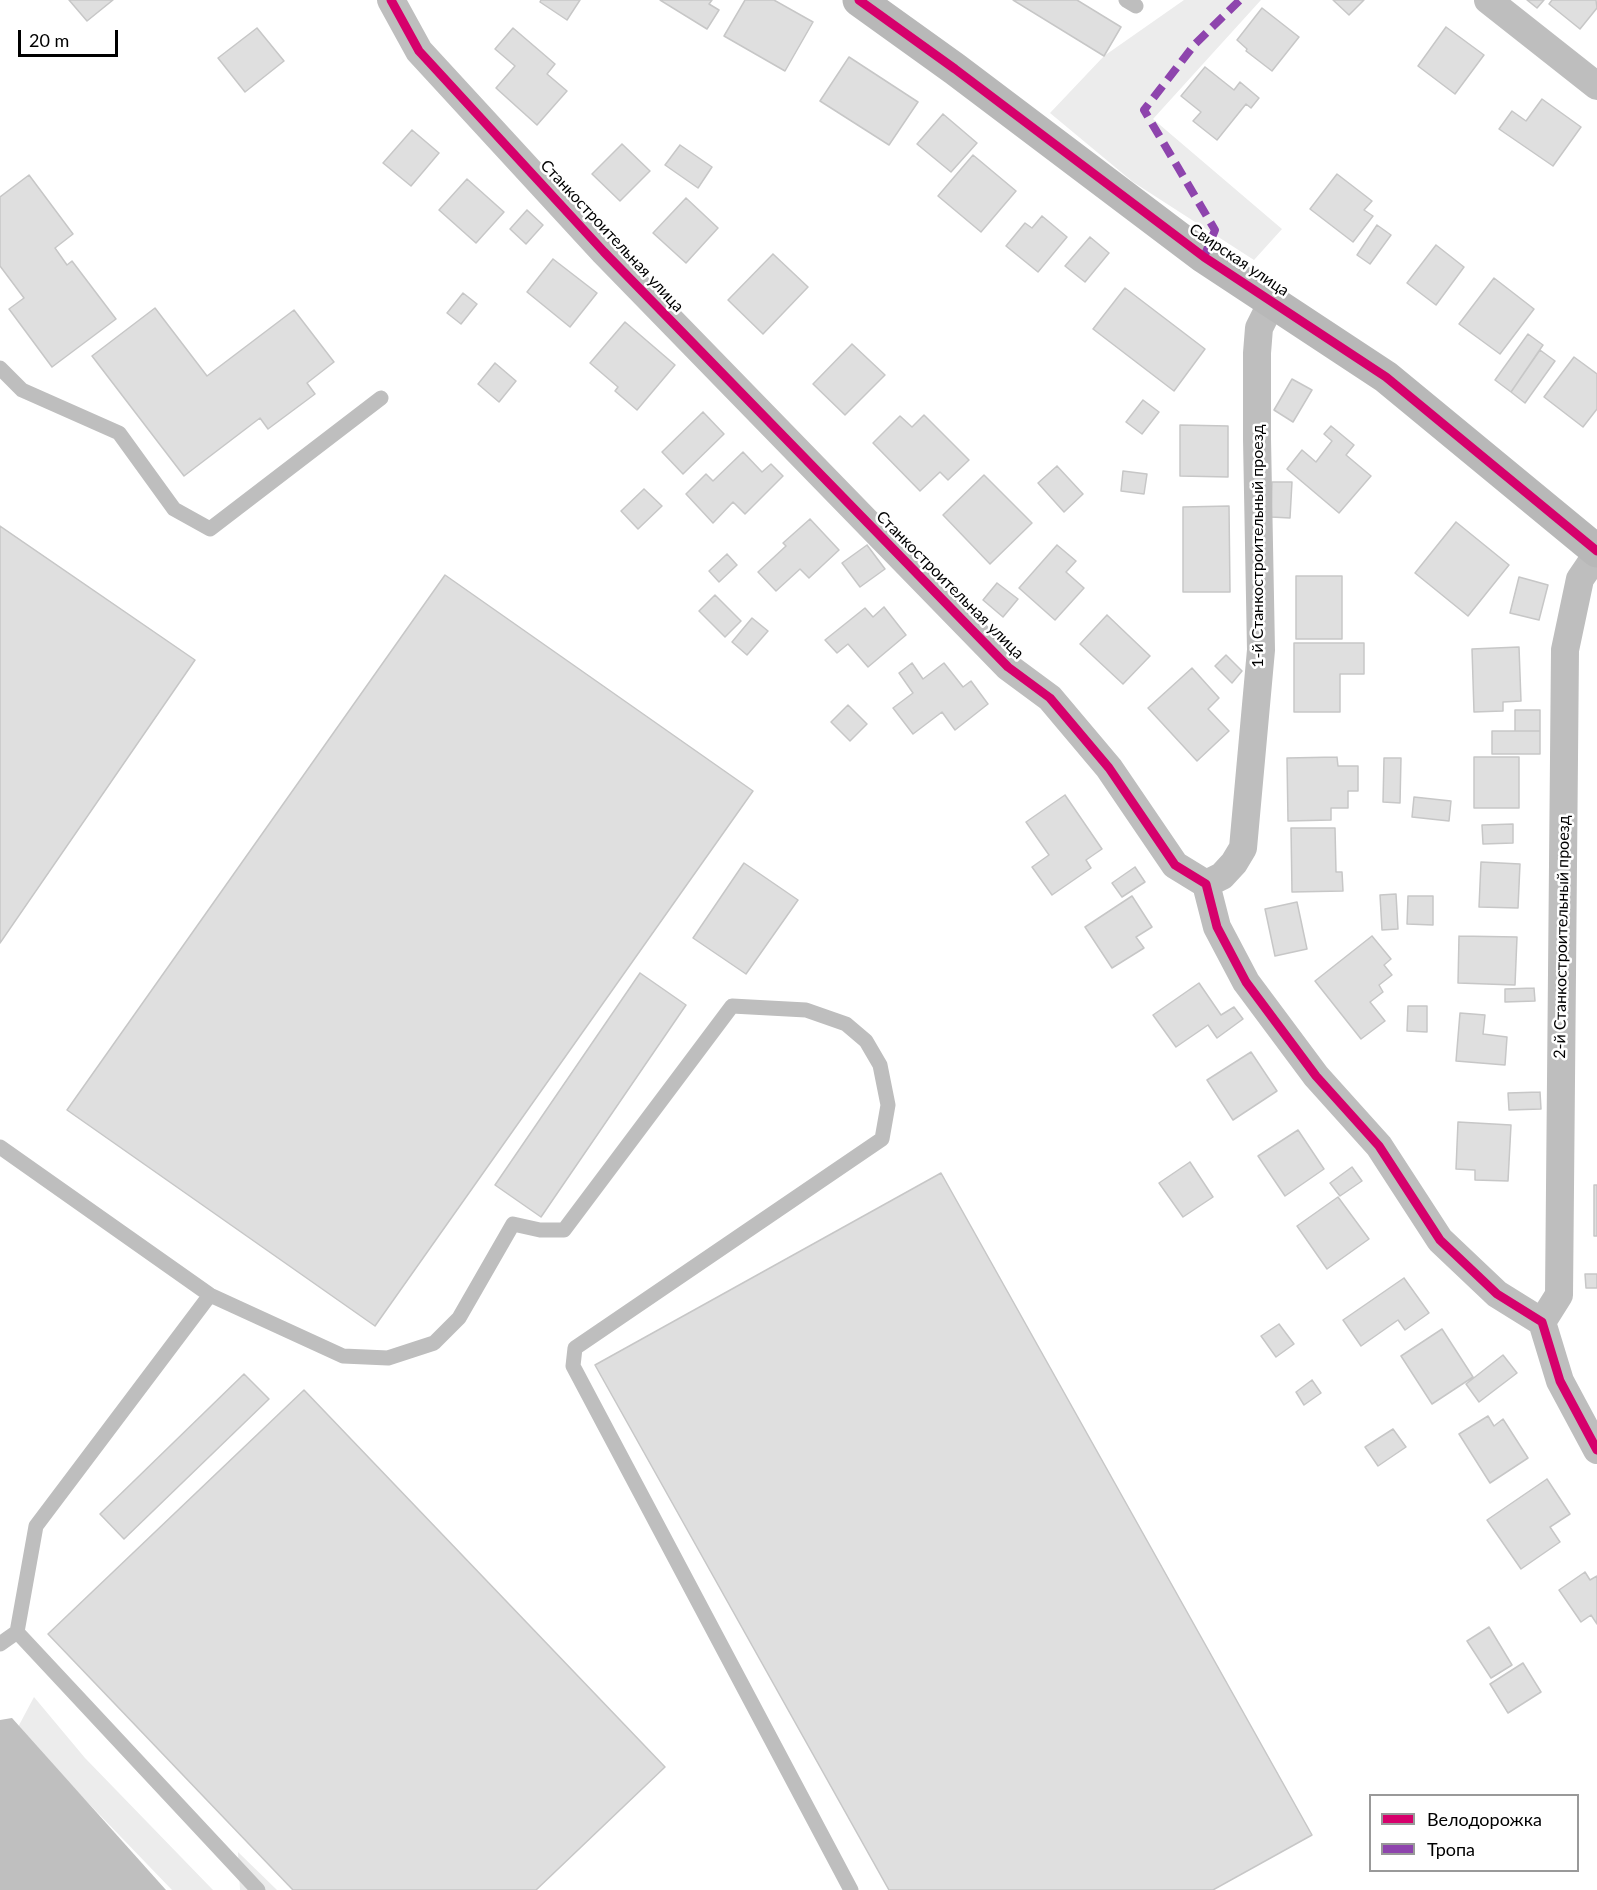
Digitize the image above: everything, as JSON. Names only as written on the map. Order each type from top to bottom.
[{"type":"street","name":"Станкостроительная улица","points":[[392,0],[419,51],[604,252],[1008,667],[1050,698],[1109,768],[1175,866],[1206,884]]},
{"type":"street","name":"Свирская улица","points":[[859,0],[955,69],[1204,257],[1386,377],[1597,553]]},
{"type":"street","points":[[1488,0],[1597,86]]},
{"type":"street","name":"1-й Станкостроительный проезд","points":[[1206,884],[1222,876],[1234,863],[1243,848],[1261,650],[1257,353],[1259,328],[1272,302]]},
{"type":"street","name":"2-й Станкостроительный проезд","points":[[1542,1322],[1560,1294],[1565,650],[1580,579],[1597,553]]},
{"type":"street","points":[[1206,884],[1216,927],[1246,982],[1316,1076],[1379,1146],[1440,1240],[1497,1294],[1542,1322],[1560,1381],[1597,1450]]},
{"type":"lane","points":[[0,368],[22,390],[119,433],[174,509],[210,529],[381,398]]},
{"type":"lane","points":[[0,1148],[210,1295],[343,1356],[388,1358],[434,1343],[459,1318],[513,1224],[540,1230],[564,1230],[732,1006],[806,1010],[846,1024],[866,1041],[880,1065],[888,1105],[882,1139],[575,1348],[573,1366],[851,1890]]},
{"type":"lane","points":[[0,1644],[17,1632],[36,1526],[210,1295]]},
{"type":"lane","points":[[17,1632],[258,1890]]},
{"type":"shaded area","points":[[1184,0],[1261,0],[1153,119],[1282,229],[1254,260],[1133,182],[1050,113],[1104,56]]},
{"type":"shaded area","points":[[34,1697],[85,1758],[213,1890],[172,1890],[17,1729]]},
{"type":"shaded area","points":[[12,1718],[166,1890],[0,1890],[0,1720]]},
{"type":"shaded area","points":[[238,1852],[277,1890],[240,1890]]},
{"type":"building","points":[[69,0],[113,0],[87,21]]},
{"type":"building","points":[[541,0],[580,0],[567,20],[540,2]]},
{"type":"building","points":[[660,0],[712,0],[709,4],[719,10],[707,29]]},
{"type":"building","points":[[745,0],[774,0],[813,22],[785,71],[724,36]]},
{"type":"building","points":[[1013,0],[1077,0],[1121,27],[1104,56]]},
{"type":"building","points":[[1333,0],[1364,0],[1349,15]]},
{"type":"building","points":[[1527,0],[1544,0],[1537,8]]},
{"type":"building","points":[[1552,0],[1596,0],[1597,8],[1580,29],[1549,4]]},
{"type":"building","points":[[1262,8],[1299,37],[1272,71],[1246,51],[1247,49],[1237,40]]},
{"type":"building","points":[[1446,27],[1484,55],[1455,94],[1418,66]]},
{"type":"building","points":[[257,28],[284,61],[245,92],[218,58]]},
{"type":"building","points":[[513,28],[555,64],[547,74],[567,91],[537,125],[496,88],[515,66],[495,49]]},
{"type":"building","points":[[849,57],[918,102],[889,145],[820,101]]},
{"type":"building","points":[[1205,67],[1234,90],[1240,82],[1259,98],[1251,108],[1246,104],[1217,140],[1193,121],[1201,112],[1181,96]]},
{"type":"building","points":[[1542,99],[1581,127],[1553,166],[1499,129],[1512,111],[1526,121]]},
{"type":"building","points":[[943,114],[977,143],[951,172],[917,144]]},
{"type":"building","points":[[412,130],[439,153],[411,186],[383,163]]},
{"type":"building","points":[[622,144],[650,171],[620,201],[592,174]]},
{"type":"building","points":[[680,145],[712,167],[698,188],[665,165]]},
{"type":"building","points":[[973,155],[1016,191],[981,232],[938,196]]},
{"type":"building","points":[[1337,174],[1372,201],[1364,210],[1373,216],[1353,242],[1310,209]]},
{"type":"building","points":[[29,175],[73,234],[55,248],[67,265],[72,261],[116,319],[52,367],[9,309],[24,298],[0,266],[0,197]]},
{"type":"building","points":[[467,179],[504,212],[476,243],[439,210]]},
{"type":"building","points":[[686,198],[718,228],[686,263],[653,233]]},
{"type":"building","points":[[527,210],[543,225],[526,244],[510,229]]},
{"type":"building","points":[[1042,216],[1067,237],[1038,272],[1006,246],[1025,223],[1032,228]]},
{"type":"building","points":[[1377,225],[1391,235],[1370,264],[1357,255]]},
{"type":"building","points":[[1090,237],[1109,253],[1085,282],[1065,266]]},
{"type":"building","points":[[1436,245],[1464,267],[1436,305],[1407,283]]},
{"type":"building","points":[[773,254],[808,287],[763,334],[728,300]]},
{"type":"building","points":[[553,259],[597,293],[570,327],[527,292]]},
{"type":"building","points":[[1494,278],[1534,309],[1500,354],[1459,324]]},
{"type":"building","points":[[1125,288],[1205,349],[1174,391],[1093,329]]},
{"type":"building","points":[[463,293],[477,304],[461,324],[447,313]]},
{"type":"building","points":[[155,308],[207,376],[294,310],[334,362],[307,383],[315,394],[268,429],[260,418],[184,476],[92,356]]},
{"type":"building","points":[[625,322],[675,365],[637,410],[615,391],[618,387],[590,363]]},
{"type":"building","points":[[1528,334],[1543,345],[1511,392],[1495,380]]},
{"type":"building","points":[[852,344],[885,375],[845,415],[813,384]]},
{"type":"building","points":[[1540,350],[1555,361],[1525,403],[1511,392]]},
{"type":"building","points":[[1574,357],[1597,374],[1597,409],[1583,427],[1544,397]]},
{"type":"building","points":[[495,363],[516,381],[499,402],[478,384]]},
{"type":"building","points":[[1292,379],[1312,390],[1293,422],[1274,410]]},
{"type":"building","points":[[1143,400],[1159,412],[1142,434],[1126,422]]},
{"type":"building","points":[[703,412],[724,434],[683,474],[662,452]]},
{"type":"building","points":[[924,415],[969,460],[948,480],[940,472],[920,491],[873,443],[900,416],[912,427]]},
{"type":"building","points":[[1180,425],[1228,426],[1228,477],[1180,476]]},
{"type":"building","points":[[1331,426],[1354,445],[1346,455],[1371,476],[1339,513],[1287,469],[1302,450],[1316,462],[1332,441],[1324,434]]},
{"type":"building","points":[[743,452],[762,472],[771,464],[783,476],[745,514],[733,502],[713,523],[686,494],[706,474],[713,481]]},
{"type":"building","points":[[1057,466],[1083,494],[1064,512],[1038,483]]},
{"type":"building","points":[[1123,471],[1147,474],[1144,494],[1121,491]]},
{"type":"building","points":[[984,475],[1032,523],[990,564],[943,515]]},
{"type":"building","points":[[1272,482],[1292,482],[1290,518],[1271,517]]},
{"type":"building","points":[[644,489],[662,506],[638,529],[621,511]]},
{"type":"building","points":[[1229,506],[1230,592],[1183,592],[1183,507]]},
{"type":"building","points":[[810,519],[839,550],[809,578],[800,569],[776,591],[758,572],[786,546],[783,543]]},
{"type":"building","points":[[1456,522],[1509,565],[1468,616],[1415,573]]},
{"type":"building","points":[[0,526],[195,660],[0,943]]},
{"type":"building","points":[[867,545],[885,569],[860,587],[842,563]]},
{"type":"building","points":[[1057,545],[1076,561],[1066,572],[1084,588],[1055,620],[1019,588]]},
{"type":"building","points":[[727,554],[737,565],[719,582],[709,571]]},
{"type":"building","points":[[445,575],[753,791],[375,1326],[67,1110]]},
{"type":"building","points":[[1296,576],[1342,576],[1342,639],[1296,639]]},
{"type":"building","points":[[1519,577],[1548,585],[1539,620],[1510,613]]},
{"type":"building","points":[[997,583],[1018,599],[1003,617],[983,600]]},
{"type":"building","points":[[715,595],[741,621],[725,637],[699,611]]},
{"type":"building","points":[[884,607],[906,635],[868,667],[848,644],[837,653],[825,640],[865,608],[873,617]]},
{"type":"building","points":[[1107,615],[1150,656],[1123,684],[1080,644]]},
{"type":"building","points":[[752,618],[768,631],[747,655],[732,642]]},
{"type":"building","points":[[1294,643],[1364,643],[1364,674],[1340,674],[1340,712],[1294,712]]},
{"type":"building","points":[[1519,647],[1521,701],[1503,702],[1503,711],[1474,712],[1472,649]]},
{"type":"building","points":[[1226,655],[1242,671],[1232,683],[1215,666]]},
{"type":"building","points":[[912,663],[923,679],[944,663],[963,687],[971,681],[988,704],[955,730],[942,712],[913,734],[893,708],[913,693],[899,673]]},
{"type":"building","points":[[1192,668],[1219,698],[1208,709],[1229,731],[1197,761],[1148,708]]},
{"type":"building","points":[[848,705],[867,724],[850,741],[831,722]]},
{"type":"building","points":[[1515,710],[1540,710],[1540,731],[1515,731]]},
{"type":"building","points":[[1492,731],[1540,731],[1540,754],[1492,754]]},
{"type":"building","points":[[1337,757],[1338,766],[1358,766],[1358,791],[1348,791],[1348,808],[1331,808],[1331,820],[1288,821],[1287,758]]},
{"type":"building","points":[[1474,757],[1519,757],[1519,808],[1474,808]]},
{"type":"building","points":[[1384,758],[1401,758],[1400,803],[1383,802]]},
{"type":"building","points":[[1065,795],[1102,849],[1086,860],[1091,868],[1052,895],[1032,867],[1049,855],[1026,822]]},
{"type":"building","points":[[1414,797],[1451,801],[1449,821],[1412,817]]},
{"type":"building","points":[[1513,824],[1513,843],[1483,844],[1482,825]]},
{"type":"building","points":[[1291,828],[1335,828],[1336,872],[1342,872],[1343,891],[1292,892]]},
{"type":"building","points":[[1481,862],[1520,864],[1518,908],[1479,907]]},
{"type":"building","points":[[744,863],[798,900],[746,974],[693,938]]},
{"type":"building","points":[[1135,867],[1145,882],[1122,897],[1112,883]]},
{"type":"building","points":[[1396,894],[1398,929],[1382,930],[1380,895]]},
{"type":"building","points":[[1132,896],[1152,927],[1136,937],[1144,948],[1112,968],[1085,927]]},
{"type":"building","points":[[1408,896],[1433,896],[1433,925],[1407,924]]},
{"type":"building","points":[[1297,902],[1307,949],[1275,956],[1265,909]]},
{"type":"building","points":[[1372,936],[1391,959],[1384,965],[1392,975],[1379,985],[1383,992],[1370,1002],[1385,1021],[1361,1039],[1315,981]]},
{"type":"building","points":[[1459,936],[1517,937],[1515,985],[1458,983]]},
{"type":"building","points":[[640,973],[686,1005],[541,1217],[495,1185]]},
{"type":"building","points":[[1199,983],[1221,1015],[1234,1007],[1243,1019],[1217,1038],[1208,1025],[1176,1047],[1153,1015]]},
{"type":"building","points":[[1534,988],[1535,1001],[1505,1002],[1505,989]]},
{"type":"building","points":[[1408,1006],[1427,1006],[1427,1032],[1407,1031]]},
{"type":"building","points":[[1460,1013],[1485,1015],[1483,1034],[1507,1037],[1505,1065],[1456,1061]]},
{"type":"building","points":[[1251,1052],[1277,1091],[1233,1120],[1207,1080]]},
{"type":"building","points":[[1540,1092],[1541,1109],[1509,1110],[1508,1093]]},
{"type":"building","points":[[1458,1122],[1511,1125],[1508,1181],[1475,1180],[1475,1170],[1456,1169]]},
{"type":"building","points":[[1298,1130],[1324,1169],[1285,1196],[1258,1156]]},
{"type":"building","points":[[1190,1162],[1213,1197],[1183,1217],[1159,1183]]},
{"type":"building","points":[[1352,1167],[1362,1181],[1340,1196],[1330,1183]]},
{"type":"building","points":[[941,1173],[1312,1835],[1213,1890],[889,1890],[595,1365]]},
{"type":"building","points":[[1594,1185],[1597,1185],[1597,1236],[1594,1236]]},
{"type":"building","points":[[1338,1197],[1369,1239],[1327,1269],[1297,1226]]},
{"type":"building","points":[[1585,1274],[1597,1274],[1597,1288],[1586,1288]]},
{"type":"building","points":[[1404,1278],[1429,1313],[1405,1330],[1398,1320],[1361,1346],[1343,1320]]},
{"type":"building","points":[[1279,1324],[1294,1344],[1276,1357],[1261,1336]]},
{"type":"building","points":[[1442,1329],[1473,1377],[1432,1404],[1401,1356]]},
{"type":"building","points":[[1503,1355],[1517,1373],[1479,1402],[1466,1384]]},
{"type":"building","points":[[244,1374],[269,1399],[124,1539],[100,1514]]},
{"type":"building","points":[[1312,1380],[1321,1393],[1304,1405],[1296,1392]]},
{"type":"building","points":[[304,1390],[665,1767],[536,1890],[293,1890],[48,1634]]},
{"type":"building","points":[[1488,1416],[1494,1426],[1503,1419],[1528,1458],[1490,1483],[1459,1434]]},
{"type":"building","points":[[1393,1429],[1406,1447],[1378,1466],[1365,1447]]},
{"type":"building","points":[[1547,1479],[1570,1514],[1550,1527],[1560,1542],[1521,1569],[1487,1520]]},
{"type":"building","points":[[1585,1572],[1590,1580],[1597,1576],[1597,1624],[1591,1615],[1581,1622],[1559,1590]]},
{"type":"building","points":[[1489,1627],[1512,1665],[1491,1678],[1467,1641]]},
{"type":"building","points":[[1523,1663],[1541,1692],[1508,1713],[1490,1684]]},
{"type":"marked path","points":[[1204,257],[1215,230],[1144,110],[1195,44],[1240,0]]},
{"type":"cycle path","points":[[391,0],[419,51],[604,252],[1008,667],[1050,698],[1109,768],[1175,865],[1206,884],[1217,927],[1246,982],[1316,1076],[1379,1146],[1440,1240],[1497,1294],[1542,1322],[1560,1381],[1597,1450]]},
{"type":"cycle path","points":[[859,0],[955,69],[1204,257],[1386,377],[1597,551]]}]
